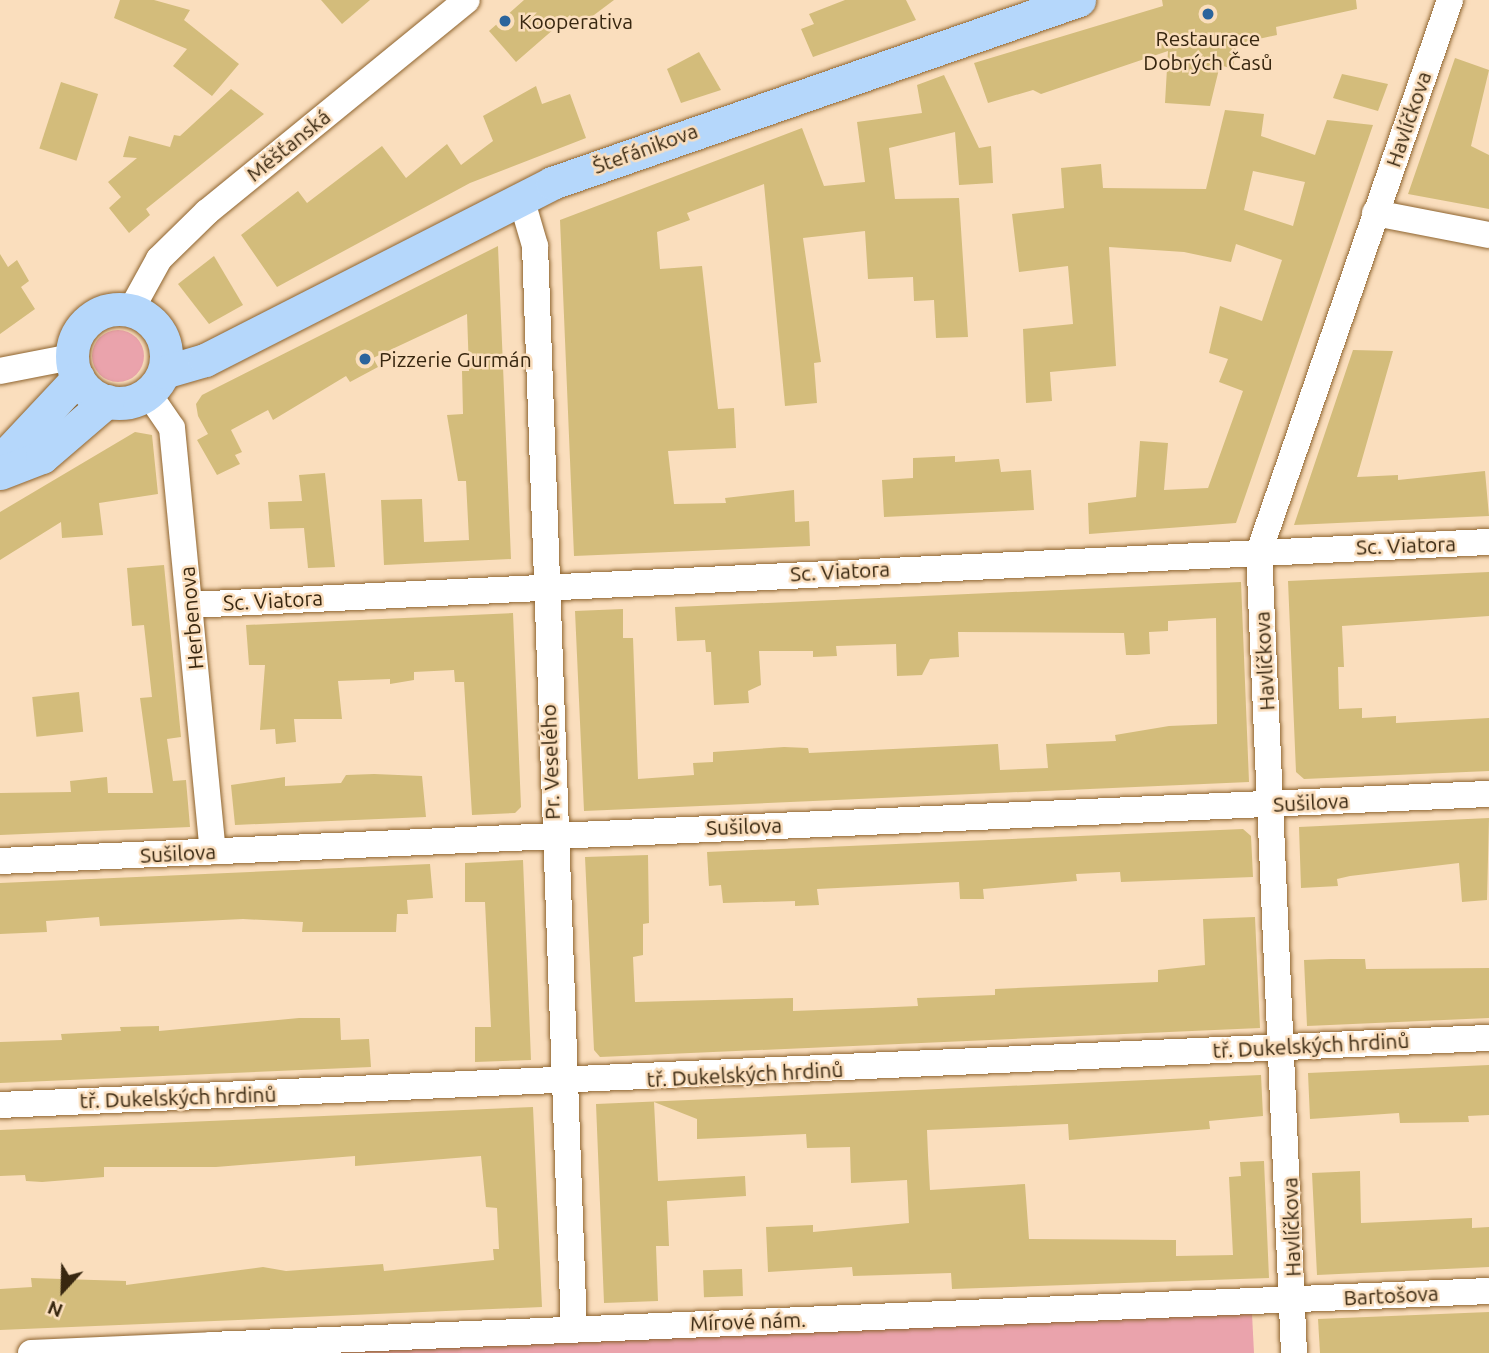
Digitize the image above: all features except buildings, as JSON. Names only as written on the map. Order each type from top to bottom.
[{"type":"main road","name":"Štefánikova","points":[[156,383],[520,198],[620,157],[1079,0]]},
{"type":"main road","points":[[0,461],[75,367],[78,333],[95,315],[131,310],[145,316],[164,339],[231,343]]},
{"type":"main road","points":[[0,472],[41,457],[107,401],[156,383],[164,339]]},
{"type":"main road","points":[[75,367],[107,401]]},
{"type":"street","name":"Měšťanská","points":[[131,310],[159,259],[207,212],[467,0]]},
{"type":"street","name":"Havlíčkova","points":[[1294,1353],[1285,1045],[1270,804],[1259,552],[1450,0]]},
{"type":"street","name":"Pr. Veselého","points":[[520,198],[535,246],[543,585],[574,1328]]},
{"type":"street","points":[[1375,214],[1489,235]]},
{"type":"street","points":[[0,371],[75,367]]},
{"type":"street","name":"Herbenova","points":[[156,383],[172,428],[213,851]]},
{"type":"street","name":"Sc. Viatora","points":[[190,605],[543,585],[1489,542]]},
{"type":"street","name":"Sušilova","points":[[0,861],[1489,794]]},
{"type":"street","name":"tř. Dukelských hrdinů","points":[[0,1105],[562,1082],[1285,1045],[1489,1038]]},
{"type":"street","name":"Bartošova","points":[[1293,1300],[1489,1291]]},
{"type":"street","name":"Mírové nám.","points":[[31,1353],[211,1349],[574,1328],[1293,1300]]},
{"type":"shaded area","points":[[118,330],[137,337],[144,356],[137,375],[118,382],[99,375],[92,356],[99,337]]},
{"type":"shaded area","points":[[1252,1314],[1254,1353],[294,1353]]},
{"type":"place","name":"Restaurace Dobrých Časů","points":[[1208,14]]},
{"type":"place","name":"Kooperativa","points":[[505,21]]},
{"type":"place","name":"Pizzerie Gurmán","points":[[365,359]]}]
